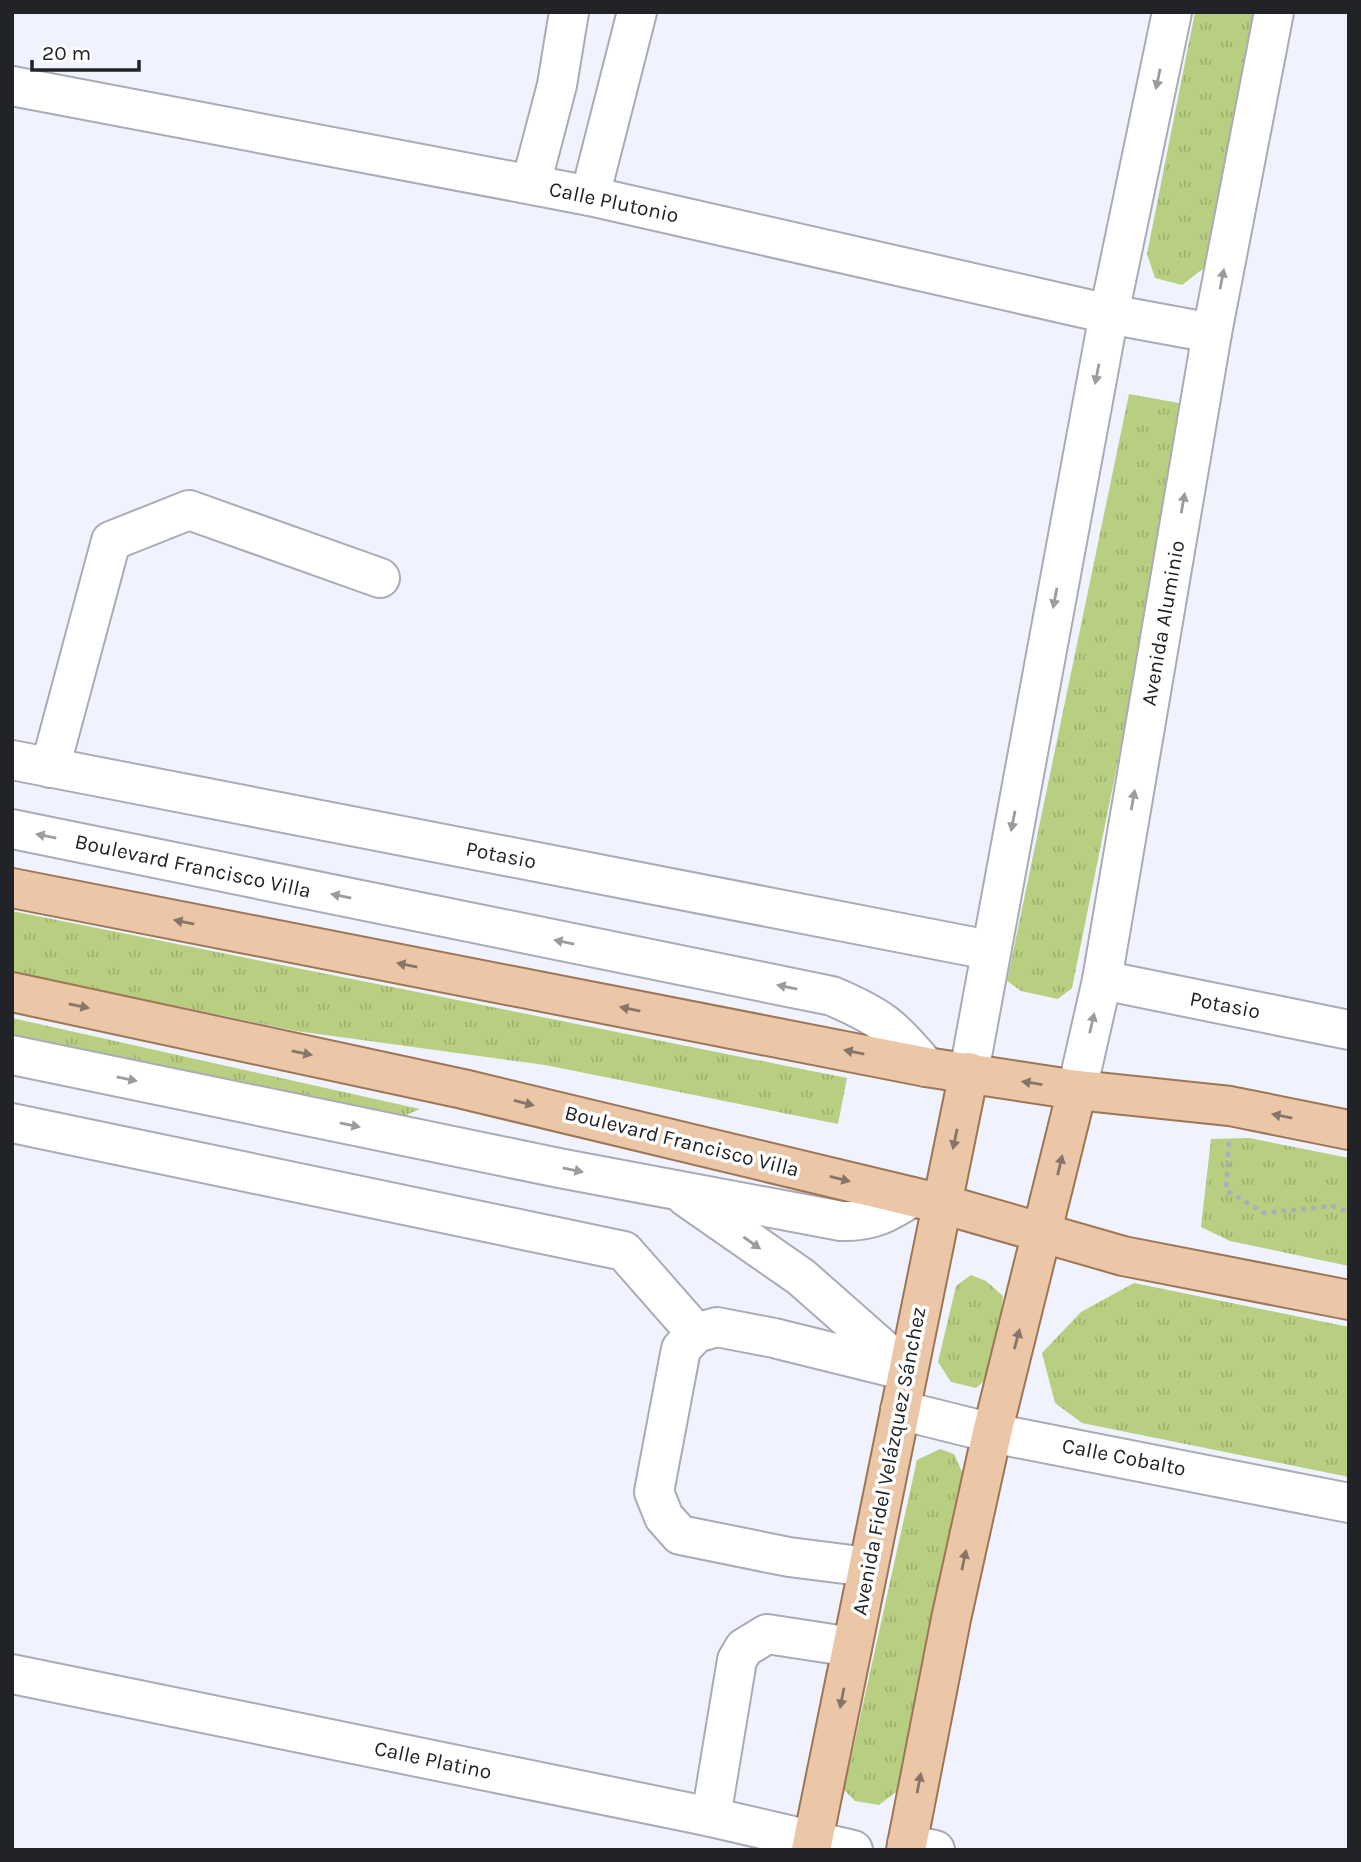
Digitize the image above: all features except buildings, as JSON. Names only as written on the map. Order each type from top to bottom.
[{"type":"main road","points":[[12,888],[926,1066],[1077,1090],[1230,1106],[1349,1130]]},
{"type":"main road","name":"Boulevard Francisco Villa","points":[[12,992],[463,1089],[927,1200],[1044,1231],[1123,1256],[1349,1300]]},
{"type":"main road","name":"Avenida Fidel Velázquez Sánchez","points":[[812,1845],[908,1371],[927,1200],[969,1072]]},
{"type":"main road","name":"Avenida Aluminio","points":[[1044,1231],[1077,1090]]},
{"type":"main road","points":[[916,1848],[951,1619],[992,1433],[1044,1231]]},
{"type":"street","points":[[531,184],[557,85],[569,12]]},
{"type":"street","points":[[590,196],[637,12]]},
{"type":"street","points":[[969,1072],[989,950],[1109,314],[1172,12]]},
{"type":"street","name":"Avenida Aluminio","points":[[1077,1090],[1102,980],[1212,334],[1274,12]]},
{"type":"street","name":"Calle Plutonio","points":[[12,86],[590,196],[1109,314],[1212,334]]},
{"type":"street","points":[[50,768],[111,541],[189,510],[380,578]]},
{"type":"street","name":"Potasio","points":[[12,760],[989,950]]},
{"type":"street","name":"Boulevard Francisco Villa","points":[[12,829],[832,996],[874,1014],[897,1032],[926,1066]]},
{"type":"street","name":"Potasio","points":[[1102,980],[1349,1030]]},
{"type":"street","points":[[12,1055],[841,1221],[864,1222],[927,1200]]},
{"type":"street","points":[[12,1123],[624,1251],[696,1333]]},
{"type":"street","points":[[676,1190],[801,1278],[908,1371]]},
{"type":"street","points":[[868,1567],[789,1557],[680,1535],[664,1517],[654,1492],[681,1349],[696,1333],[718,1327],[908,1371]]},
{"type":"street","name":"Calle Cobalto","points":[[900,1410],[992,1433],[1349,1503]]},
{"type":"street","points":[[711,1817],[737,1660],[744,1648],[766,1634],[852,1647]]},
{"type":"street","name":"Calle Platino","points":[[12,1674],[711,1817],[812,1845],[853,1850]]},
{"type":"path","points":[[1230,1106],[1226,1190],[1264,1213],[1332,1206],[1349,1212]]},
{"type":"green space","points":[[1195,12],[1254,12],[1204,268],[1182,285],[1155,278],[1147,254]]},
{"type":"green space","points":[[1129,394],[1190,405],[1072,988],[1058,999],[1021,991],[1007,981]]},
{"type":"green space","points":[[12,911],[847,1078],[838,1124],[545,1065],[296,1031],[12,972]]},
{"type":"green space","points":[[12,1018],[420,1109],[397,1119],[12,1035]]},
{"type":"green space","points":[[1249,1138],[1349,1158],[1349,1266],[1230,1241],[1201,1227],[1211,1139]]},
{"type":"green space","points":[[971,1275],[986,1281],[1003,1296],[994,1372],[976,1388],[951,1382],[938,1362],[956,1286]]},
{"type":"green space","points":[[1134,1283],[1349,1327],[1349,1477],[1082,1423],[1055,1403],[1042,1353],[1081,1312]]},
{"type":"green space","points":[[940,1449],[954,1454],[967,1483],[900,1789],[879,1805],[855,1801],[844,1790],[917,1460]]}]
